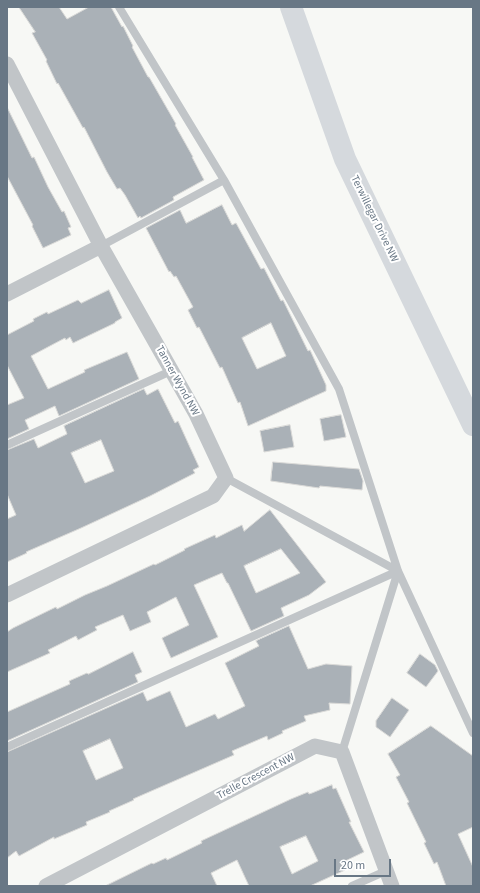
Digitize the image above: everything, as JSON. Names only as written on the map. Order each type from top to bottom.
[{"type":"main road","name":"Terwillegar Drive NW","points":[[291,7],[345,159],[473,425]]},
{"type":"street","name":"Tanner Wynd NW","points":[[7,64],[101,246],[196,414],[226,478]]},
{"type":"street","points":[[7,294],[101,246]]},
{"type":"street","points":[[7,595],[213,496],[226,478]]},
{"type":"street","name":"Trelle Crescent NW","points":[[46,886],[315,746],[342,752]]},
{"type":"street","points":[[342,752],[392,886]]},
{"type":"lane","points":[[119,7],[224,180],[339,389],[398,571],[473,733]]},
{"type":"lane","points":[[101,246],[224,180]]},
{"type":"lane","points":[[7,445],[172,371]]},
{"type":"lane","points":[[226,478],[398,571]]},
{"type":"lane","points":[[7,747],[398,571]]},
{"type":"lane","points":[[342,752],[398,571]]},
{"type":"lane","points":[[352,886],[386,871]]},
{"type":"building","points":[[19,7],[59,7],[67,19],[89,7],[111,7],[122,27],[123,26],[148,77],[176,124],[175,125],[204,180],[173,197],[174,200],[141,218],[140,216],[138,218],[120,188],[117,189],[84,127],[83,128],[58,83],[57,84],[46,61],[47,60],[32,33],[35,32]]},
{"type":"building","points":[[7,107],[32,158],[34,157],[48,187],[62,212],[64,211],[71,227],[68,228],[71,235],[43,248],[32,226],[33,225],[7,176]]},
{"type":"building","points":[[222,205],[232,225],[236,223],[261,269],[264,268],[281,301],[283,300],[308,351],[310,350],[326,385],[326,391],[248,426],[240,402],[238,403],[222,367],[220,368],[199,327],[197,328],[188,310],[193,307],[176,276],[174,277],[170,271],[169,272],[146,228],[180,210],[186,223]],"holes":[[[271,323],[286,356],[257,369],[242,338]]]},
{"type":"building","points":[[109,290],[122,318],[115,323],[73,343],[70,337],[66,340],[65,338],[31,356],[48,389],[85,372],[84,370],[127,352],[139,379],[59,416],[55,406],[25,420],[29,429],[7,439],[7,405],[24,398],[7,365],[7,335],[34,321],[33,319],[47,312],[48,314],[78,300],[81,303]]},
{"type":"building","points":[[144,389],[147,395],[158,389],[175,423],[178,421],[199,467],[193,470],[195,473],[150,496],[7,562],[7,519],[16,515],[7,494],[7,450],[34,439],[38,448],[67,434],[64,426]],"holes":[[[101,440],[114,471],[85,483],[71,453]]]},
{"type":"building","points":[[341,415],[346,437],[324,441],[320,419]]},
{"type":"building","points":[[290,425],[294,447],[264,452],[260,431]]},
{"type":"building","points":[[273,462],[359,469],[363,481],[362,490],[320,486],[319,488],[271,481]]},
{"type":"building","points":[[270,510],[326,582],[309,595],[281,608],[284,616],[251,631],[222,573],[194,585],[218,637],[171,658],[162,638],[189,625],[176,597],[147,612],[151,622],[130,631],[123,615],[95,627],[97,630],[78,640],[76,636],[48,650],[50,653],[7,672],[7,632],[13,628],[56,607],[57,609],[154,564],[155,565],[185,550],[184,549],[215,535],[216,538],[242,525],[244,531]],"holes":[[[281,549],[300,573],[256,593],[244,566]]]},
{"type":"building","points":[[289,626],[308,669],[326,664],[352,666],[350,704],[329,703],[330,710],[304,716],[306,721],[282,731],[283,733],[268,740],[267,736],[232,751],[234,755],[133,799],[134,800],[109,811],[110,812],[86,822],[87,825],[54,839],[54,837],[19,856],[16,851],[7,858],[7,752],[143,692],[147,701],[170,691],[186,727],[215,714],[218,719],[245,706],[225,663],[259,646],[256,641]],"holes":[[[110,739],[123,768],[96,780],[83,751]]]},
{"type":"building","points":[[133,652],[142,672],[135,675],[138,682],[7,741],[7,712],[70,684],[69,681],[87,673],[88,674]]},
{"type":"building","points":[[420,654],[435,665],[438,671],[426,687],[407,673]]},
{"type":"building","points":[[392,698],[409,710],[390,737],[376,727],[376,721]]},
{"type":"building","points":[[431,726],[473,756],[473,827],[458,834],[473,867],[473,886],[446,886],[437,862],[434,864],[424,843],[426,842],[407,803],[409,802],[396,777],[400,775],[388,754]]},
{"type":"building","points":[[332,785],[333,789],[336,788],[351,822],[349,822],[364,852],[341,863],[345,870],[310,886],[249,886],[237,860],[211,873],[217,886],[105,886],[152,863],[153,864],[166,858],[167,860],[202,843],[201,841],[291,799]],"holes":[[[306,836],[318,861],[292,874],[280,847]]]}]
